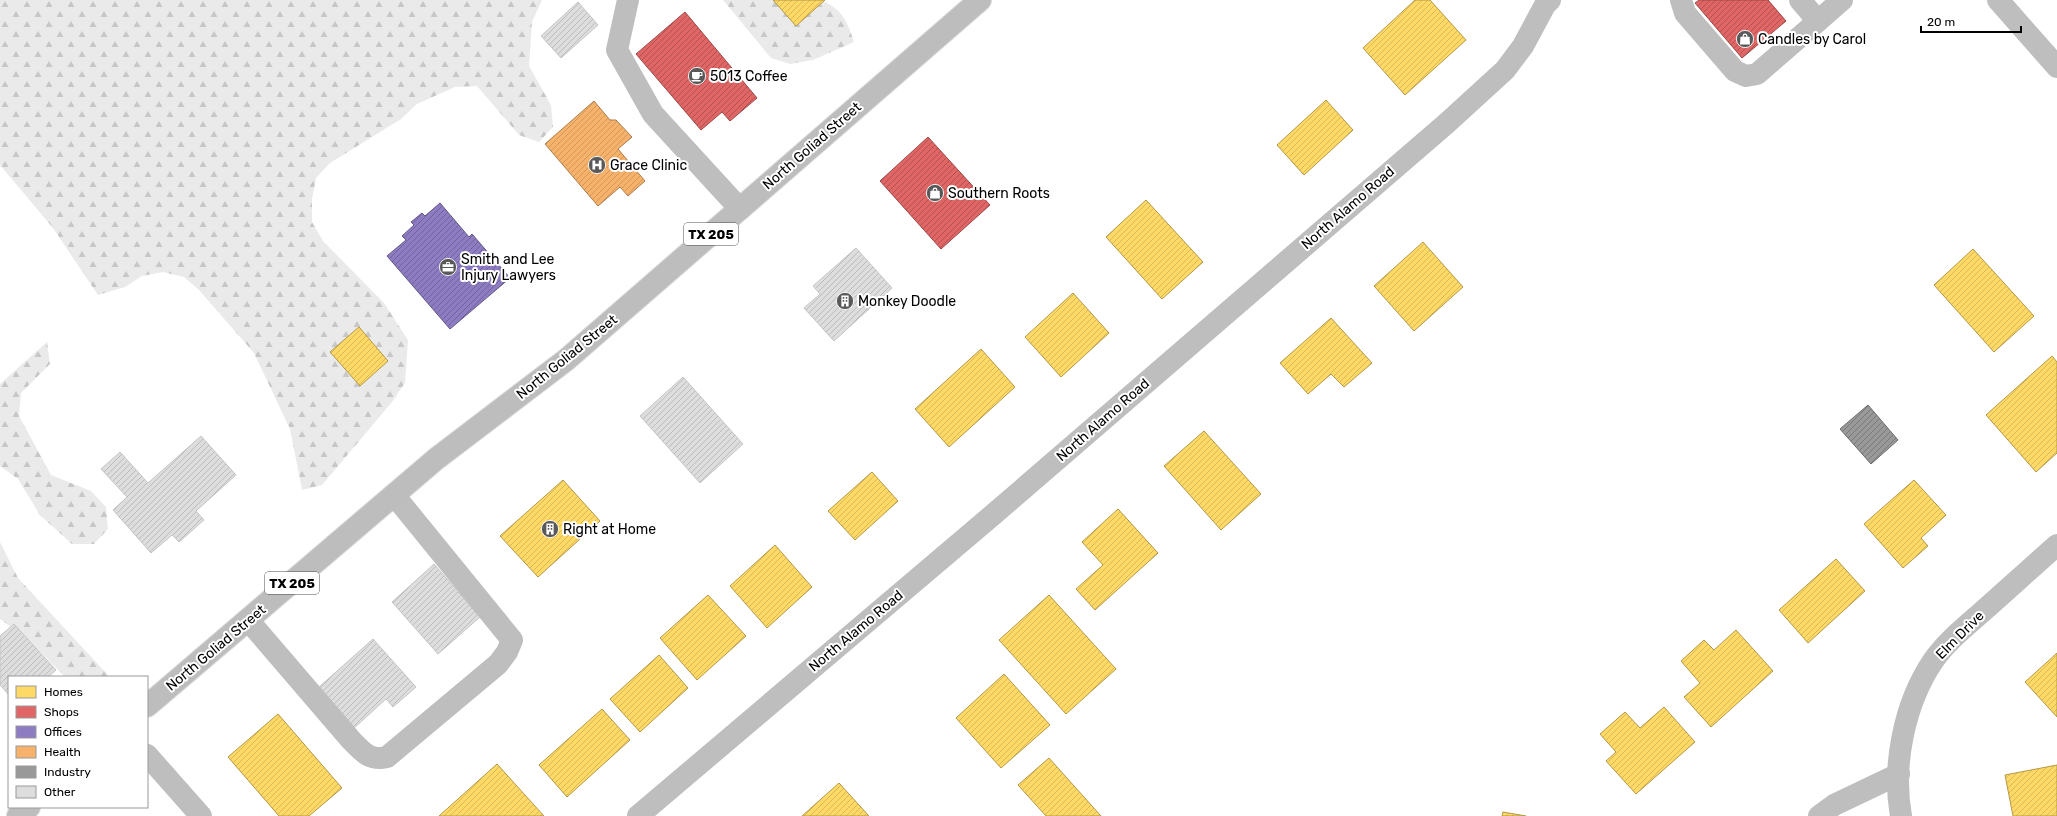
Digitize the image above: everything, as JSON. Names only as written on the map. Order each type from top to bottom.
[{"type":"main road","name":"North Goliad Street","points":[[148,705],[436,459],[566,360],[980,0]]},
{"type":"main road","points":[[18,816],[28,808]]},
{"type":"street","points":[[628,0],[618,50],[653,114],[740,209]]},
{"type":"street","points":[[1681,0],[1685,13],[1725,60],[1735,71],[1746,76],[1757,74],[1842,0]]},
{"type":"street","points":[[1800,0],[1818,21]]},
{"type":"street","points":[[1998,0],[2057,67]]},
{"type":"street","name":"North Alamo Road","points":[[638,816],[995,513],[1452,119],[1505,70],[1523,46],[1547,2]]},
{"type":"street","points":[[248,620],[351,740],[365,754],[376,759],[387,757],[498,664],[507,652],[512,640],[394,495]]},
{"type":"street","name":"Elm Drive","points":[[1901,816],[1899,774],[1905,728],[1920,683],[1934,660],[1953,638],[2057,545]]},
{"type":"street","points":[[148,756],[202,816]]},
{"type":"street","points":[[1819,816],[1834,805],[1899,774]]},
{"type":"green space","points":[[0,0],[542,0],[532,22],[529,66],[551,105],[553,127],[539,142],[519,135],[477,86],[455,87],[417,104],[401,119],[330,163],[316,178],[312,199],[312,222],[323,241],[384,303],[408,340],[405,383],[392,402],[322,485],[302,490],[290,429],[254,353],[199,290],[184,277],[163,272],[142,276],[125,287],[98,295],[53,228],[0,165]]},
{"type":"green space","points":[[723,0],[821,0],[834,7],[843,16],[854,42],[813,60],[790,64],[771,58]]},
{"type":"green space","points":[[47,342],[50,364],[21,393],[19,416],[51,475],[91,491],[106,507],[108,529],[94,544],[72,544],[40,515],[18,479],[0,466],[0,384]]},
{"type":"green space","points":[[0,542],[18,578],[108,676],[64,676],[29,640],[0,619]]},
{"type":"building: Homes","points":[[773,0],[825,0],[796,26]]},
{"type":"building: Homes","points":[[1415,0],[1430,0],[1466,40],[1405,95],[1363,48]]},
{"type":"building: Homes","points":[[1326,100],[1353,130],[1304,175],[1277,145]]},
{"type":"building: Homes","points":[[1146,200],[1203,262],[1162,299],[1106,237]]},
{"type":"building: Homes","points":[[1423,242],[1463,287],[1414,331],[1374,286]]},
{"type":"building: Homes","points":[[1973,249],[2034,316],[1994,352],[1934,285]]},
{"type":"building: Homes","points":[[1073,293],[1109,333],[1061,377],[1025,337]]},
{"type":"building: Homes","points":[[1331,318],[1372,363],[1344,387],[1331,374],[1308,394],[1280,363]]},
{"type":"building: Homes","points":[[359,327],[388,361],[360,386],[330,352]]},
{"type":"building: Homes","points":[[981,349],[1015,387],[949,447],[915,409]]},
{"type":"building: Homes","points":[[2052,356],[2057,362],[2057,453],[2036,472],[1986,415]]},
{"type":"building: Homes","points":[[1204,431],[1261,494],[1221,530],[1164,466]]},
{"type":"building: Homes","points":[[872,472],[898,501],[855,540],[828,511]]},
{"type":"building: Homes","name":"Right at Home","points":[[563,480],[600,521],[538,577],[500,536]]},
{"type":"building: Homes","points":[[1914,480],[1946,515],[1921,538],[1928,546],[1903,568],[1864,524]]},
{"type":"building: Homes","points":[[1118,509],[1158,553],[1095,610],[1076,589],[1103,565],[1082,542]]},
{"type":"building: Homes","points":[[775,545],[812,587],[767,628],[730,586]]},
{"type":"building: Homes","points":[[1836,559],[1865,591],[1808,643],[1779,610]]},
{"type":"building: Homes","points":[[708,595],[746,636],[697,680],[660,638]]},
{"type":"building: Homes","points":[[1049,595],[1116,669],[1066,714],[999,640]]},
{"type":"building: Homes","points":[[1736,630],[1773,671],[1711,727],[1684,697],[1700,683],[1681,661],[1704,640],[1714,650]]},
{"type":"building: Homes","points":[[2057,653],[2057,717],[2025,682]]},
{"type":"building: Homes","points":[[659,655],[688,688],[640,732],[610,699]]},
{"type":"building: Homes","points":[[1004,674],[1050,725],[1001,768],[956,718]]},
{"type":"building: Homes","points":[[1664,707],[1695,742],[1636,794],[1606,761],[1616,752],[1600,734],[1625,712],[1640,728]]},
{"type":"building: Homes","points":[[602,709],[630,740],[567,797],[539,765]]},
{"type":"building: Homes","points":[[278,714],[342,788],[309,816],[279,816],[228,757]]},
{"type":"building: Homes","points":[[1049,758],[1101,816],[1046,816],[1018,785]]},
{"type":"building: Homes","points":[[497,764],[544,816],[439,816]]},
{"type":"building: Homes","points":[[2057,765],[2057,816],[2013,816],[2005,775]]},
{"type":"building: Homes","points":[[839,783],[869,816],[802,816]]},
{"type":"building: Homes","points":[[1503,812],[1526,816],[1502,816]]},
{"type":"building: Shops","name":"Candles by Carol","points":[[1699,0],[1768,0],[1786,21],[1742,58],[1695,3]]},
{"type":"building: Shops","name":"5013 Coffee","points":[[685,12],[757,98],[730,121],[722,112],[701,130],[636,54]]},
{"type":"building: Shops","name":"Southern Roots","points":[[928,137],[990,205],[941,249],[880,181]]},
{"type":"building: Offices","name":"Smith and Lee Injury Lawyers","points":[[440,203],[469,237],[472,234],[510,278],[450,329],[387,256],[406,240],[402,236],[414,225],[411,222],[422,213],[425,216]]},
{"type":"building: Health","name":"Grace Clinic","points":[[594,101],[610,120],[616,120],[632,137],[618,149],[645,181],[628,196],[620,187],[598,206],[545,144]]},
{"type":"building: Industry","points":[[1868,405],[1898,440],[1871,464],[1840,429]]},
{"type":"building: Other","points":[[578,2],[598,25],[561,58],[541,36]]},
{"type":"building: Other","name":"Monkey Doodle","points":[[856,248],[892,288],[834,341],[804,308],[820,294],[813,286]]},
{"type":"building: Other","points":[[683,377],[743,444],[700,483],[640,416]]},
{"type":"building: Other","points":[[201,436],[236,475],[196,511],[204,520],[179,542],[172,535],[151,553],[113,510],[127,497],[101,469],[120,452],[148,483]]},
{"type":"building: Other","points":[[434,564],[480,617],[438,654],[392,602]]},
{"type":"building: Other","points":[[14,624],[56,670],[49,676],[8,676],[8,694],[0,685],[0,636]]},
{"type":"building: Other","points":[[373,639],[416,687],[393,707],[386,699],[354,728],[318,688]]},
{"type":"place","name":"Candles by Carol","points":[[1745,39]]},
{"type":"place","name":"5013 Coffee","points":[[697,76]]},
{"type":"place","name":"Grace Clinic","points":[[597,165]]},
{"type":"place","name":"Southern Roots","points":[[935,193]]},
{"type":"place","name":"Smith and Lee Injury Lawyers","points":[[448,267]]},
{"type":"place","name":"Monkey Doodle","points":[[845,301]]},
{"type":"place","name":"Right at Home","points":[[550,529]]}]
